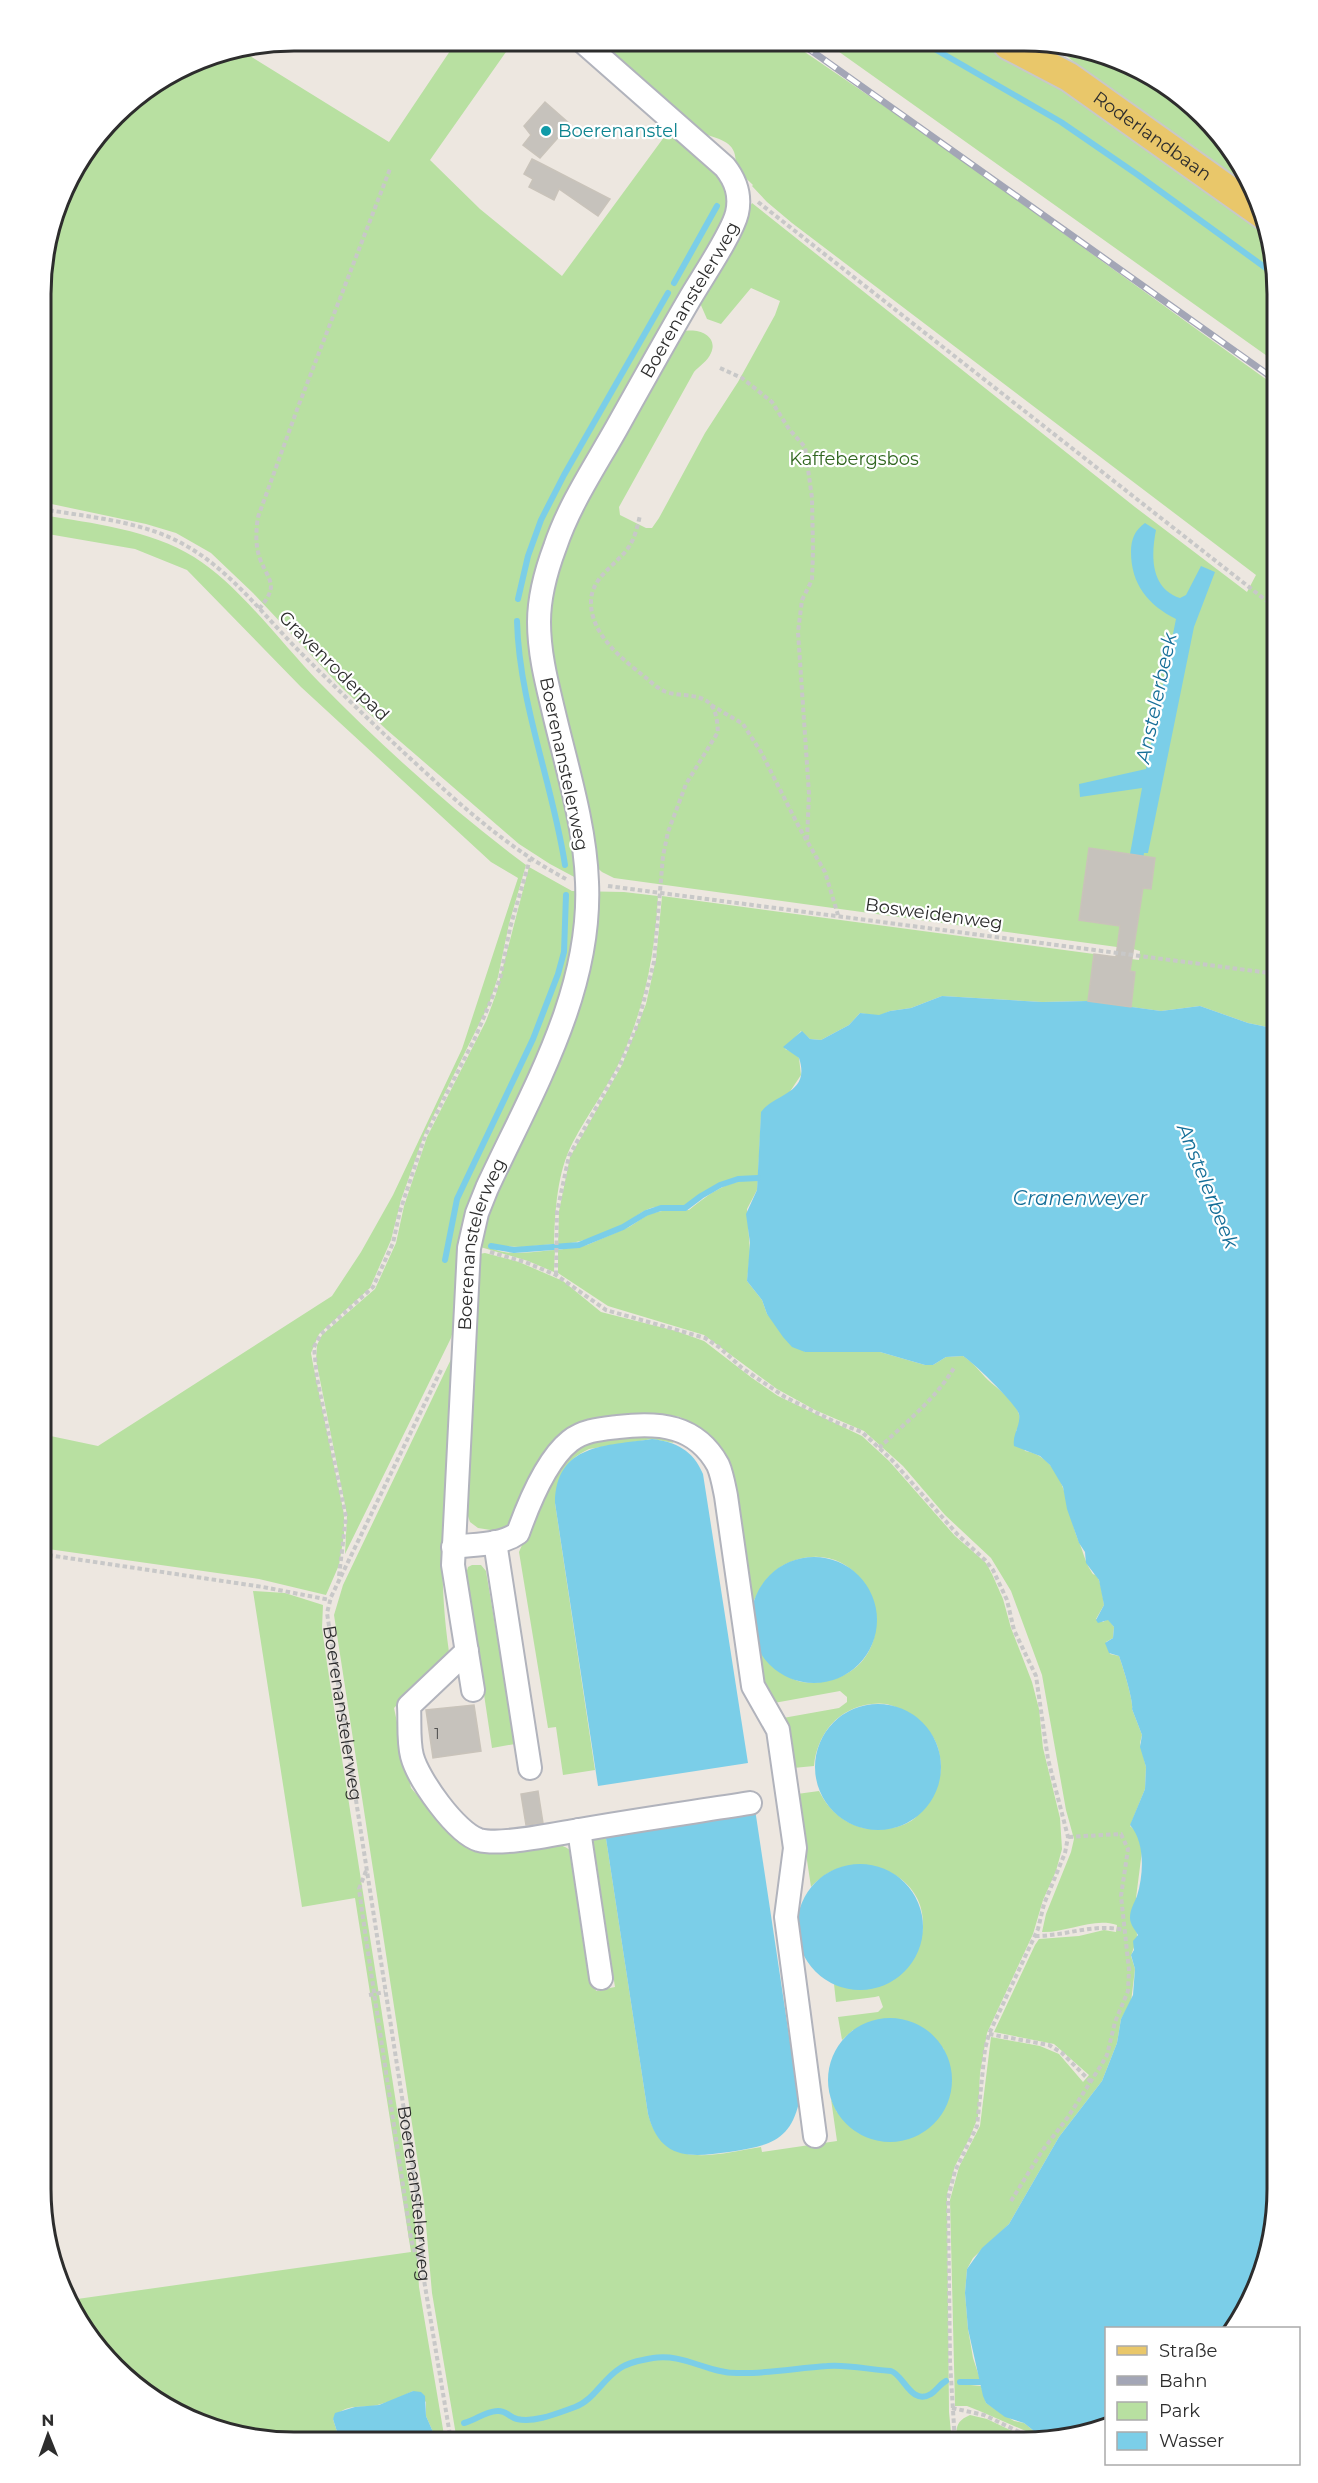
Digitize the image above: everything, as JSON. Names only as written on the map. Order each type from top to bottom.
[{"type":"main road","name":"Roderlandbaan","points":[[1020,51],[1070,77],[1250,206]]},
{"type":"main road","name":"Roderlandbaan","points":[[1050,53],[1070,77]]},
{"type":"street","points":[[593,51],[720,163],[733,177],[738,188]]},
{"type":"street","name":"Boerenanstelerweg","points":[[473,1690],[453,1565],[469,1248],[477,1214],[562,1026],[574,994],[583,957],[587,916],[588,885],[578,817],[541,658],[539,620],[547,568],[576,498],[735,220],[738,210],[738,188]]},
{"type":"street","points":[[453,1547],[510,1539],[518,1533],[548,1468],[559,1451],[571,1441],[591,1431],[642,1424],[682,1430],[703,1443],[718,1466],[726,1496],[753,1686],[778,1730],[795,1848],[786,1917],[815,2136]]},
{"type":"street","points":[[495,1542],[530,1768]]},
{"type":"street","points":[[467,1651],[410,1706],[412,1756],[423,1779],[446,1812],[463,1830],[481,1841],[524,1839],[750,1803]]},
{"type":"street","points":[[579,1830],[601,1978]]},
{"type":"path","points":[[259,609],[269,597],[272,585],[257,548],[255,534],[258,517],[390,169]]},
{"type":"path","points":[[738,188],[1267,601]]},
{"type":"path","points":[[720,368],[742,378],[772,402],[804,447],[812,498],[813,551],[812,580],[802,600],[798,632],[810,794],[807,840]]},
{"type":"path","name":"Gravenroderpad","points":[[51,511],[134,526],[181,543],[209,561],[375,727],[459,804],[530,859],[568,880],[580,885],[588,885]]},
{"type":"path","points":[[640,515],[630,546],[604,572],[593,588],[591,599],[593,616],[614,652],[662,690],[699,698],[743,724],[761,752],[825,872],[838,915]]},
{"type":"path","points":[[556,1275],[558,1204],[569,1156],[620,1065],[644,1004],[654,962],[663,856],[668,832],[686,784],[718,732],[715,711],[710,705]]},
{"type":"path","points":[[338,1582],[346,1536],[346,1517],[314,1361],[314,1347],[321,1334],[374,1287],[393,1243],[400,1211],[425,1136],[475,1038],[500,979],[510,928],[530,859]]},
{"type":"path","name":"Bosweidenweg","points":[[588,885],[661,891],[1267,973]]},
{"type":"path","points":[[469,1248],[515,1259],[556,1275],[606,1310],[705,1338],[772,1389],[827,1418],[862,1432],[958,1535],[986,1560],[1007,1600],[1014,1630],[1036,1677],[1048,1759],[1068,1837],[1065,1854],[1044,1904],[1035,1936],[989,2034],[977,2126],[955,2171],[948,2198],[954,2432]]},
{"type":"path","name":"Boerenanstelerweg","points":[[445,1360],[338,1582],[327,1613],[417,2194],[423,2261],[450,2432]]},
{"type":"path","points":[[879,1448],[928,1401],[956,1366]]},
{"type":"path","points":[[51,1555],[263,1587],[330,1600]]},
{"type":"path","points":[[1011,2200],[1107,2055],[1115,2022],[1128,1991],[1129,1970],[1121,1896],[1128,1849],[1121,1834],[1068,1837]]},
{"type":"path","points":[[366,1871],[359,1889],[372,1994],[411,2239],[415,2253],[423,2261]]},
{"type":"path","points":[[1035,1936],[1056,1936],[1107,1926],[1124,1930]]},
{"type":"path","points":[[372,1994],[385,1992]]},
{"type":"path","points":[[989,2034],[1049,2045],[1062,2054],[1091,2082]]},
{"type":"path","points":[[952,2408],[984,2415],[1019,2432]]},
{"type":"green space","points":[[450,51],[507,51],[430,160],[480,209],[562,276],[670,129],[716,170],[728,189],[727,215],[536,587],[578,879],[519,844],[387,730],[342,688],[253,593],[211,553],[176,533],[146,524],[51,504],[53,262],[59,231],[76,187],[101,146],[122,122],[146,101],[187,76],[231,59],[249,56],[389,142]]},
{"type":"green space","name":"Kaffebergsbos","points":[[605,51],[803,51],[928,136],[1267,380],[1267,1027],[1248,1023],[1200,1006],[1161,1011],[1131,1007],[1135,972],[1130,971],[1131,959],[1139,960],[1140,951],[1133,949],[1143,888],[1151,889],[1155,858],[1089,848],[1079,920],[1120,926],[1117,947],[614,878],[593,864],[551,667],[550,597],[566,537],[682,332],[694,331],[705,334],[712,341],[713,347],[708,358],[694,372],[619,507],[620,515],[646,528],[652,528],[659,518],[705,433],[738,382],[775,315],[780,301],[751,288],[721,324],[707,319],[700,303],[701,293],[752,203],[1135,507],[1247,592],[1256,575],[792,223],[767,202],[735,168],[735,153],[732,148],[718,138],[704,134]]},
{"type":"green space","points":[[838,51],[1008,51],[1258,228],[1265,262],[1267,356]]},
{"type":"green space","points":[[1066,55],[1087,59],[1131,76],[1172,101],[1196,122],[1217,146],[1239,181],[1089,75]]},
{"type":"green space","points":[[51,517],[140,534],[159,540],[194,557],[243,598],[319,682],[368,731],[445,800],[526,865],[489,1004],[424,1135],[401,1200],[391,1240],[370,1288],[319,1334],[311,1353],[344,1514],[344,1535],[339,1565],[326,1595],[259,1579],[51,1549],[51,1436],[98,1446],[332,1296],[361,1252],[393,1195],[462,1049],[518,878],[491,862],[301,687],[187,570],[135,549],[51,535]]},
{"type":"green space","points":[[529,867],[572,891],[624,892],[658,896],[651,959],[642,1000],[621,1059],[573,1142],[563,1166],[555,1218],[554,1244],[522,1247],[488,1246],[495,1250],[512,1253],[555,1250],[554,1272],[528,1261],[477,1246],[451,1338],[345,1554],[347,1515],[316,1360],[317,1345],[322,1335],[375,1289],[396,1243],[404,1206],[427,1137],[486,1021],[496,994]]},
{"type":"green space","points":[[662,896],[1094,954],[1088,1001],[1042,1002],[942,996],[911,1008],[890,1011],[879,1016],[860,1013],[849,1025],[821,1040],[810,1039],[801,1031],[785,1049],[795,1053],[799,1058],[801,1075],[789,1093],[767,1106],[761,1116],[758,1176],[727,1182],[683,1206],[651,1208],[620,1227],[605,1233],[582,1241],[558,1245],[559,1211],[570,1157],[622,1065],[646,1004],[656,959]]},
{"type":"green space","points":[[758,1179],[757,1190],[747,1209],[750,1252],[747,1281],[762,1300],[767,1314],[805,1352],[880,1352],[925,1365],[933,1365],[946,1357],[963,1356],[1017,1409],[1019,1423],[1016,1431],[1025,1451],[1042,1458],[1055,1471],[1063,1487],[1086,1560],[1092,1573],[1098,1578],[1104,1605],[1096,1619],[1103,1622],[1108,1619],[1114,1627],[1113,1638],[1106,1642],[1110,1654],[1119,1656],[1130,1691],[1132,1709],[1142,1735],[1140,1743],[1146,1767],[1145,1789],[1130,1826],[1137,1832],[1142,1851],[1136,1898],[1137,1938],[1131,1956],[1135,1969],[1131,2002],[1121,2019],[1117,2043],[1102,2081],[1059,2137],[1009,2224],[973,2258],[967,2269],[965,2293],[968,2329],[973,2358],[980,2379],[962,2380],[960,2384],[981,2386],[986,2403],[1014,2421],[1024,2423],[1034,2431],[1027,2432],[967,2406],[955,2406],[950,2200],[959,2167],[980,2126],[991,2037],[1040,2046],[1059,2054],[1083,2082],[1089,2075],[1054,2044],[994,2032],[1035,1945],[1039,1939],[1079,1936],[1104,1930],[1116,1932],[1117,1925],[1099,1923],[1042,1932],[1046,1914],[1074,1839],[1066,1810],[1042,1675],[1011,1591],[991,1558],[945,1515],[903,1466],[864,1431],[815,1410],[777,1389],[704,1335],[608,1306],[558,1273],[558,1250],[587,1245],[629,1227],[649,1214],[689,1210],[720,1188]]},
{"type":"green space","points":[[485,1253],[519,1262],[563,1281],[601,1312],[676,1331],[704,1341],[778,1396],[862,1436],[889,1461],[955,1536],[986,1563],[992,1574],[1032,1682],[1039,1709],[1043,1748],[1060,1818],[1062,1849],[1033,1934],[987,2033],[980,2073],[978,2117],[955,2166],[947,2194],[951,2432],[455,2432],[432,2293],[424,2202],[334,1615],[343,1585],[454,1353],[479,1254]],"holes":[[[663,1414],[680,1417],[706,1433],[751,1609],[763,1584],[782,1566],[799,1559],[825,1557],[847,1566],[863,1582],[873,1602],[876,1625],[871,1647],[857,1666],[834,1679],[814,1683],[793,1679],[778,1668],[754,1641],[759,1672],[774,1703],[840,1691],[847,1697],[847,1702],[839,1708],[783,1718],[793,1768],[814,1766],[816,1754],[825,1733],[839,1717],[859,1706],[879,1703],[895,1707],[915,1719],[933,1737],[939,1750],[941,1763],[937,1784],[917,1816],[901,1826],[889,1829],[864,1828],[838,1815],[819,1791],[797,1794],[811,1887],[830,1872],[845,1867],[860,1866],[895,1875],[913,1891],[922,1911],[922,1933],[915,1953],[902,1971],[884,1983],[861,1988],[834,1984],[836,2002],[879,1996],[883,2007],[878,2012],[838,2017],[842,2040],[853,2030],[943,2048],[949,2070],[949,2091],[942,2110],[928,2128],[837,2112],[831,2099],[837,2141],[762,2152],[761,2147],[710,2155],[679,2152],[666,2145],[656,2132],[648,2114],[605,1832],[591,1835],[615,1987],[596,1991],[579,1866],[571,1852],[566,1847],[557,1844],[453,1836],[411,1788],[394,1708],[449,1652],[444,1612],[443,1573],[446,1493],[465,1507],[470,1522],[478,1528],[497,1531],[512,1525],[530,1482],[546,1452],[567,1430],[580,1423],[609,1418]]]},
{"type":"green space","points":[[607,1435],[664,1435],[674,1443],[652,1439],[589,1449],[573,1459],[561,1477],[555,1503],[595,1770],[563,1775],[556,1727],[548,1728],[519,1552],[553,1473],[578,1447]]},
{"type":"green space","points":[[481,1565],[486,1571],[515,1744],[492,1748],[466,1574],[468,1567]]},
{"type":"green space","points":[[253,1591],[285,1593],[323,1605],[322,1628],[326,1657],[415,2224],[419,2287],[443,2432],[433,2432],[426,2416],[426,2402],[413,2391],[374,2406],[343,2410],[333,2419],[337,2432],[262,2430],[216,2419],[187,2407],[159,2391],[134,2372],[101,2337],[78,2299],[411,2252],[355,1898],[302,1907]]},
{"type":"green space","points":[[970,2415],[987,2419],[1014,2432],[957,2432],[959,2422]]},
{"type":"water","points":[[1145,523],[1156,530],[1153,550],[1155,570],[1163,587],[1170,593],[1180,598],[1186,595],[1201,566],[1215,572],[1194,627],[1148,853],[1144,853],[1139,886],[1130,854],[1142,788],[1080,797],[1079,784],[1146,769],[1176,619],[1149,600],[1134,574],[1132,543],[1134,535]]},
{"type":"water","name":"Cranenweyer","points":[[942,996],[1042,1002],[1088,1001],[1161,1011],[1200,1006],[1248,1023],[1267,1027],[1267,2189],[1265,2221],[1254,2267],[1242,2296],[1224,2327],[1105,2327],[1105,2418],[1056,2430],[1034,2431],[1024,2423],[1005,2417],[986,2403],[968,2329],[965,2293],[967,2269],[982,2248],[1009,2224],[1059,2137],[1102,2081],[1117,2043],[1121,2019],[1133,1995],[1135,1969],[1131,1955],[1134,1950],[1133,1941],[1138,1935],[1130,1915],[1139,1887],[1142,1858],[1138,1840],[1130,1825],[1145,1789],[1146,1767],[1140,1747],[1142,1735],[1132,1709],[1130,1691],[1119,1656],[1109,1653],[1105,1643],[1113,1638],[1114,1627],[1108,1620],[1098,1623],[1096,1620],[1104,1605],[1099,1580],[1086,1563],[1085,1552],[1079,1543],[1067,1509],[1063,1487],[1050,1465],[1040,1456],[1014,1446],[1019,1414],[984,1374],[963,1356],[946,1357],[933,1365],[925,1365],[880,1352],[805,1352],[792,1347],[767,1314],[762,1300],[747,1281],[750,1243],[746,1214],[757,1190],[761,1112],[796,1086],[800,1079],[799,1058],[783,1047],[802,1031],[810,1039],[821,1040],[849,1025],[860,1013],[879,1015],[911,1008]]},
{"type":"water","points":[[652,1439],[669,1442],[689,1453],[703,1474],[748,1763],[598,1786],[555,1503],[558,1483],[564,1469],[574,1458],[587,1451]]},
{"type":"water","points":[[814,1557],[838,1562],[858,1576],[872,1596],[877,1620],[872,1644],[858,1664],[838,1678],[814,1683],[790,1678],[770,1664],[756,1644],[751,1620],[756,1596],[770,1576],[790,1562]]},
{"type":"water","points":[[878,1704],[902,1709],[923,1722],[936,1743],[941,1767],[936,1791],[923,1812],[902,1825],[878,1830],[854,1825],[833,1812],[820,1791],[815,1767],[820,1743],[833,1722],[854,1709]]},
{"type":"water","points":[[755,1809],[799,2102],[795,2116],[783,2134],[765,2144],[715,2154],[679,2153],[660,2140],[648,2114],[605,1832]]},
{"type":"water","points":[[860,1864],[884,1869],[904,1883],[918,1903],[923,1927],[918,1951],[904,1971],[884,1985],[860,1990],[836,1985],[816,1971],[802,1951],[797,1927],[802,1903],[816,1883],[836,1869]]},
{"type":"water","points":[[890,2018],[914,2023],[934,2036],[947,2056],[952,2080],[947,2104],[934,2124],[914,2137],[890,2142],[866,2137],[846,2124],[833,2104],[828,2080],[833,2056],[846,2036],[866,2023]]},
{"type":"water","points":[[413,2391],[421,2392],[425,2396],[426,2416],[433,2432],[337,2432],[333,2419],[335,2413],[355,2407],[379,2405]]},
{"type":"building","name":"Boerenanstel","points":[[545,102],[570,124],[540,158],[523,145],[531,135],[524,126]]},
{"type":"building","points":[[532,159],[610,199],[598,216],[559,189],[554,200],[529,187],[533,179],[524,174]]},
{"type":"building","points":[[1089,848],[1155,858],[1151,889],[1143,888],[1130,971],[1135,972],[1131,1007],[1088,1001],[1094,954],[1116,957],[1120,926],[1079,920]]},
{"type":"building","points":[[474,1705],[481,1751],[433,1758],[426,1710]]},
{"type":"building","points":[[538,1791],[543,1823],[526,1825],[521,1794]]},
{"type":"waterway","points":[[938,51],[1061,122],[1265,268]]},
{"type":"waterway","points":[[674,283],[717,206]]},
{"type":"waterway","points":[[518,599],[528,556],[541,520],[564,475],[668,293]]},
{"type":"waterway","points":[[517,621],[519,652],[530,713],[560,835],[565,865]]},
{"type":"waterway","points":[[445,1260],[457,1199],[533,1039],[558,974],[564,952],[566,895]]},
{"type":"waterway","points":[[491,1246],[514,1250],[579,1245],[623,1227],[646,1213],[661,1208],[685,1208],[720,1185],[738,1179],[758,1178]]},
{"type":"waterway","points":[[464,2423],[497,2411],[524,2420],[539,2419],[561,2412],[587,2400],[613,2373],[623,2367],[635,2362],[664,2357],[737,2373],[835,2366],[891,2371],[913,2393],[924,2397],[946,2381]]},
{"type":"waterway","points":[[960,2382],[981,2382]]},
{"type":"railway","points":[[812,51],[1267,374]]},
{"type":"place","name":"Boerenanstel","points":[[546,131]]},
{"type":"water label","name":"Anstelerbeek","points":[[1156,698]]},
{"type":"water label","name":"Anstelerbeek","points":[[1208,1186]]}]
